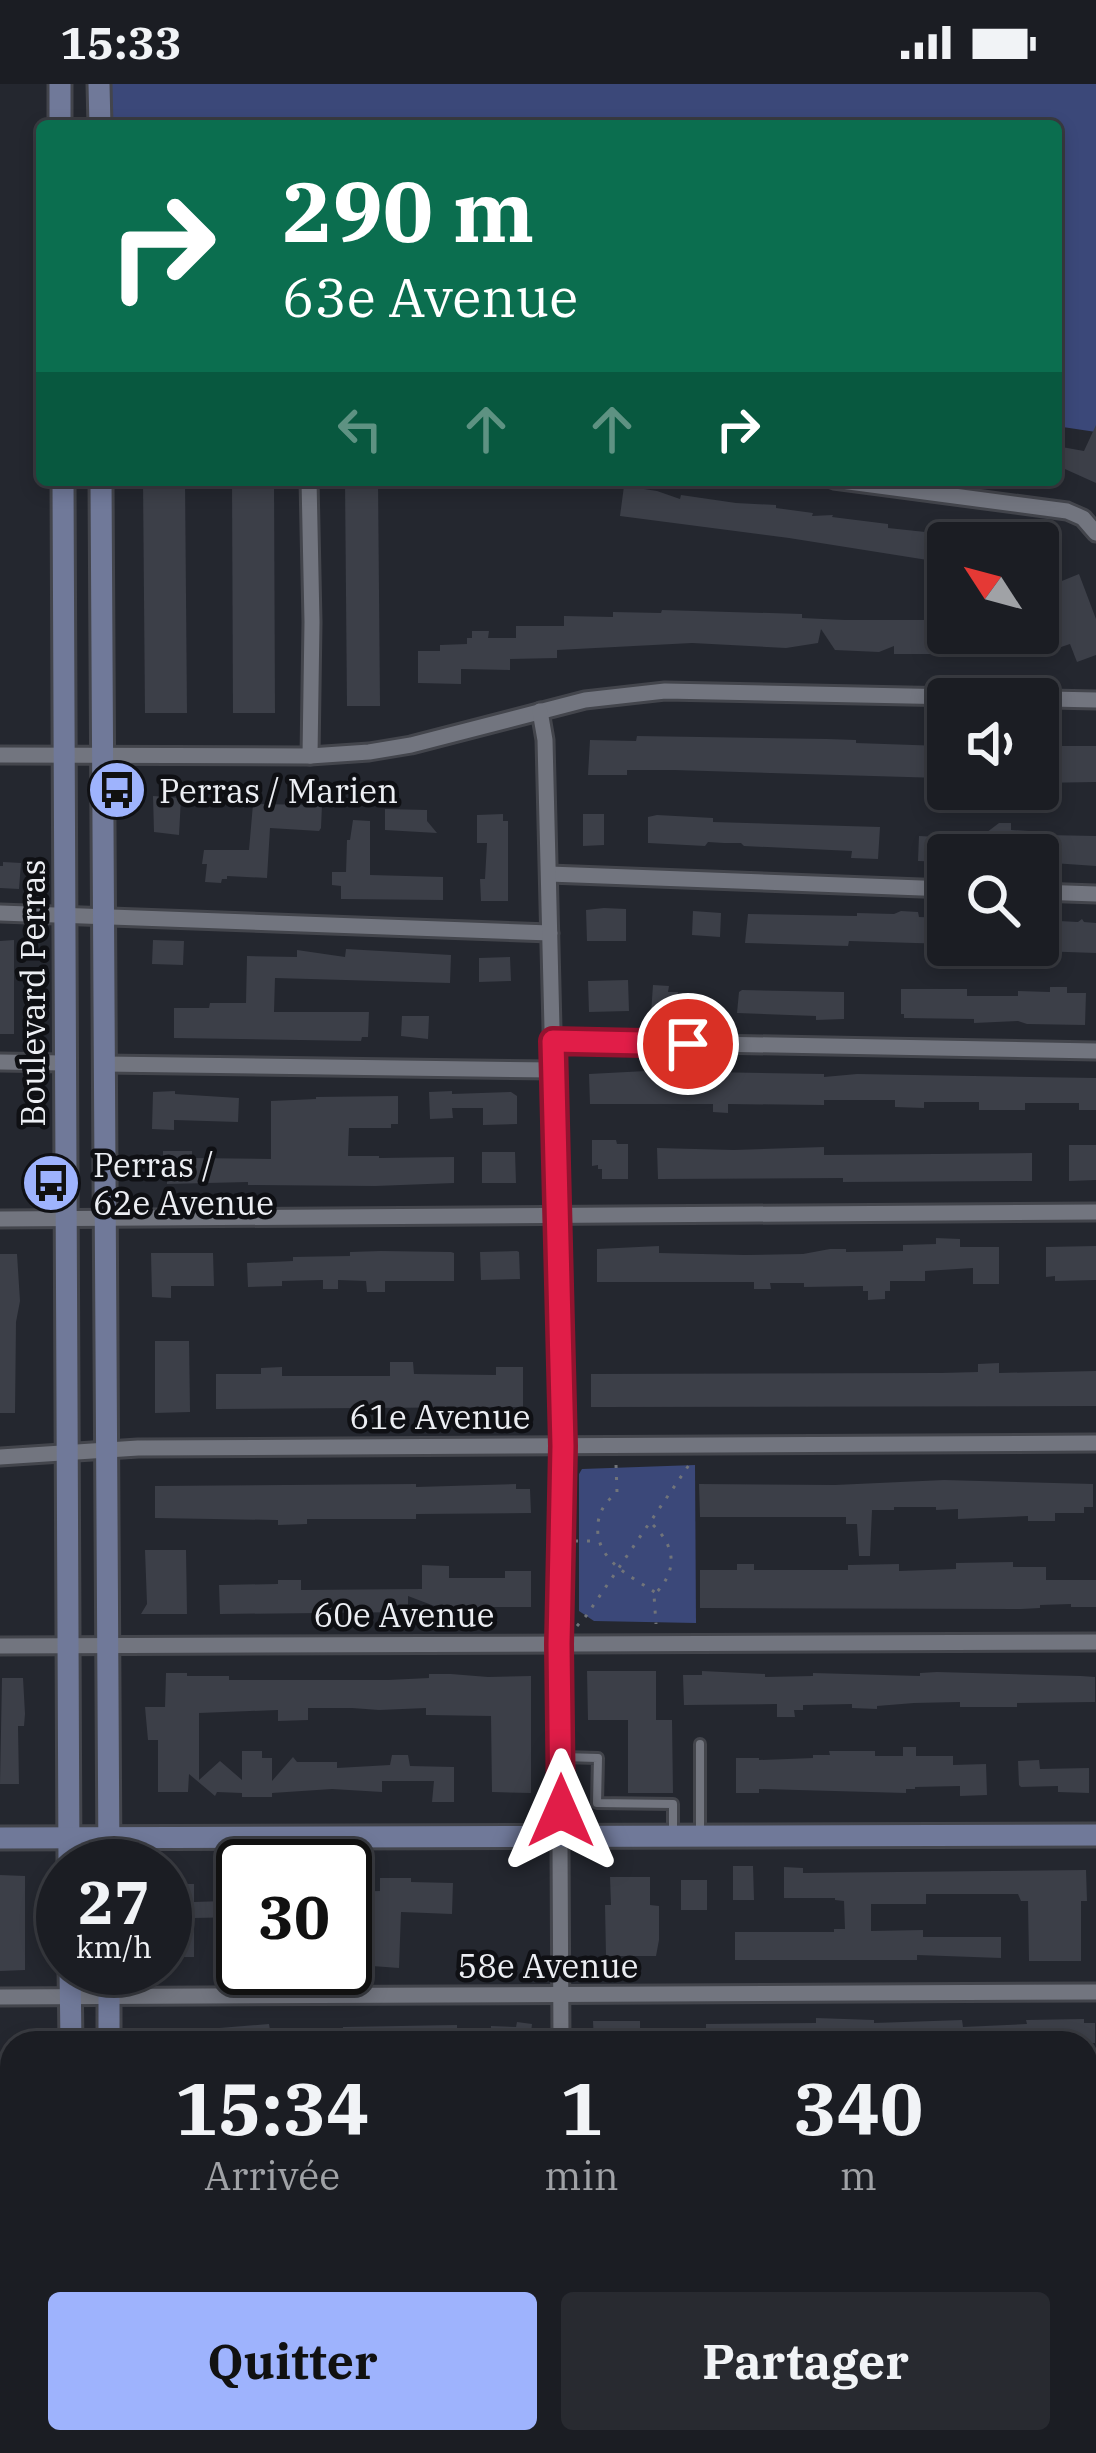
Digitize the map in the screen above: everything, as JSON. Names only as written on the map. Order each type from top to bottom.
[{"type":"main road","points":[[60,84],[60,120]]},
{"type":"main road","points":[[99,84],[100,120]]},
{"type":"main road","name":"Boulevard Perras","points":[[63,486],[69,1839]]},
{"type":"main road","points":[[101,486],[109,1839]]},
{"type":"main road","points":[[192,1840],[1096,1835]]},
{"type":"main road","points":[[0,1838],[69,1839]]},
{"type":"main road","points":[[70,1997],[71,2031]]},
{"type":"main road","points":[[109,1998],[109,2031]]},
{"type":"street","points":[[309,486],[310,756]]},
{"type":"street","points":[[879,486],[1067,511],[1083,518],[1096,533]]},
{"type":"street","points":[[0,755],[103,758],[369,752],[585,700],[665,691],[1096,700]]},
{"type":"street","points":[[540,711],[545,740],[563,1446],[561,2031]]},
{"type":"street","points":[[549,874],[927,888]]},
{"type":"street","points":[[1059,893],[1096,894]]},
{"type":"street","points":[[0,913],[550,933]]},
{"type":"street","points":[[553,1041],[1096,1051]]},
{"type":"street","points":[[0,1062],[64,1063]]},
{"type":"street","points":[[104,1064],[553,1070]]},
{"type":"street","points":[[0,1219],[1096,1211]]},
{"type":"street","name":"61e Avenue","points":[[0,1457],[106,1449],[1096,1443]]},
{"type":"street","name":"60e Avenue","points":[[0,1646],[1096,1642]]},
{"type":"street","name":"58e Avenue","points":[[0,1997],[1096,1992]]},
{"type":"lane","points":[[700,1744],[700,1836]]},
{"type":"lane","points":[[560,1757],[598,1758],[597,1804],[674,1804],[673,1836]]},
{"type":"path","points":[[616,1445],[617,1492],[598,1517],[598,1541],[608,1558],[656,1593]]},
{"type":"path","points":[[559,1644],[586,1616],[701,1445]]},
{"type":"path","points":[[650,1523],[668,1540],[671,1554],[668,1578],[654,1595],[657,1643]]},
{"type":"path","points":[[581,1541],[598,1541]]},
{"type":"shaded area","points":[[112,84],[1096,84],[1096,432],[1062,427],[1062,120],[112,120]]},
{"type":"shaded area","points":[[695,1465],[696,1623],[594,1621],[579,1611],[582,1469]]},
{"type":"building","points":[[1096,425],[1096,483],[1062,468],[1062,447],[1084,451]]},
{"type":"building","points":[[143,486],[185,486],[187,713],[145,713]]},
{"type":"building","points":[[232,486],[274,486],[275,713],[233,713]]},
{"type":"building","points":[[345,486],[378,486],[380,706],[347,706]]},
{"type":"building","points":[[624,486],[680,499],[681,495],[776,505],[812,516],[833,515],[927,532],[927,560],[789,538],[620,516]]},
{"type":"building","points":[[1079,574],[1096,619],[1096,655],[1077,662],[1070,644],[1061,647],[1059,641],[1059,582]]},
{"type":"building","points":[[661,613],[927,620],[927,654],[894,654],[894,646],[879,652],[835,650],[821,629],[818,643],[786,648],[692,643],[557,650],[557,658],[510,659],[510,670],[461,669],[461,684],[418,683],[418,651],[467,644],[472,631],[489,631],[488,638],[516,638],[516,626],[564,626],[564,616]]},
{"type":"building","points":[[637,736],[927,745],[927,778],[674,770],[588,775],[590,740],[636,741]]},
{"type":"building","points":[[1059,746],[1096,746],[1096,782],[1059,783]]},
{"type":"building","points":[[153,796],[181,798],[179,835],[154,832]]},
{"type":"building","points":[[253,804],[322,805],[321,828],[270,828],[267,878],[227,876],[221,883],[205,882],[204,850],[249,850]]},
{"type":"building","points":[[385,809],[427,810],[427,821],[437,833],[385,830]]},
{"type":"building","points":[[503,814],[503,821],[508,821],[508,901],[481,901],[487,843],[477,843],[477,815]]},
{"type":"building","points":[[583,814],[604,814],[604,845],[583,846]]},
{"type":"building","points":[[648,817],[713,818],[713,822],[880,827],[878,859],[851,858],[852,851],[741,843],[648,843]]},
{"type":"building","points":[[353,820],[370,821],[370,875],[443,877],[443,900],[341,899],[341,886],[332,885],[332,872],[346,872]]},
{"type":"building","points":[[999,823],[1011,823],[1011,830],[1046,832],[1046,834],[985,834]]},
{"type":"building","points":[[1059,835],[1096,836],[1096,866],[1059,863]]},
{"type":"building","points":[[919,836],[927,836],[927,861],[918,861]]},
{"type":"building","points":[[3,862],[21,863],[19,889],[0,888]]},
{"type":"building","points":[[626,909],[626,941],[587,941],[586,910]]},
{"type":"building","points":[[693,911],[721,913],[720,937],[692,935]]},
{"type":"building","points":[[918,912],[919,917],[927,917],[927,943],[745,943],[748,914]]},
{"type":"building","points":[[1059,921],[1096,923],[1096,953],[1059,952]]},
{"type":"building","points":[[14,940],[14,1034],[0,1034],[0,941]]},
{"type":"building","points":[[153,940],[184,941],[183,965],[152,964]]},
{"type":"building","points":[[346,949],[451,955],[450,983],[275,978],[274,1012],[369,1012],[368,1037],[361,1041],[174,1038],[174,1008],[246,1003],[247,956],[297,957],[297,950],[345,957]]},
{"type":"building","points":[[510,957],[511,981],[479,982],[479,958]]},
{"type":"building","points":[[628,980],[629,1011],[589,1012],[588,981]]},
{"type":"building","points":[[653,985],[678,992],[676,1014],[651,1014]]},
{"type":"building","points":[[1050,987],[1086,993],[1085,1025],[974,1023],[974,1019],[904,1018],[901,1014],[901,989],[967,989],[967,996],[1018,996],[1018,991],[1050,992]]},
{"type":"building","points":[[742,990],[844,992],[844,1019],[737,1013]]},
{"type":"building","points":[[402,1016],[429,1016],[428,1039],[401,1036]]},
{"type":"building","points":[[589,1074],[1096,1078],[1096,1110],[1079,1110],[1079,1103],[1025,1103],[1025,1110],[979,1110],[979,1102],[895,1107],[895,1100],[728,1104],[728,1113],[713,1112],[713,1104],[590,1104]]},
{"type":"building","points":[[153,1092],[239,1098],[238,1122],[174,1120],[174,1130],[152,1129]]},
{"type":"building","points":[[429,1092],[511,1092],[517,1096],[517,1124],[483,1125],[483,1108],[452,1108],[453,1118],[430,1119]]},
{"type":"building","points":[[398,1096],[398,1124],[349,1128],[348,1156],[454,1157],[454,1183],[167,1184],[163,1151],[192,1151],[192,1158],[271,1159],[271,1101]]},
{"type":"building","points":[[592,1140],[628,1144],[628,1179],[602,1179],[602,1169],[592,1166]]},
{"type":"building","points":[[1069,1145],[1096,1145],[1096,1180],[1069,1181]]},
{"type":"building","points":[[824,1147],[824,1155],[1032,1153],[1032,1181],[658,1179],[657,1148]]},
{"type":"building","points":[[482,1152],[515,1152],[516,1183],[482,1183]]},
{"type":"building","points":[[936,1238],[960,1239],[960,1247],[999,1247],[999,1284],[973,1284],[973,1268],[925,1271],[925,1281],[890,1281],[885,1299],[868,1300],[863,1286],[770,1283],[771,1289],[754,1289],[754,1282],[597,1282],[597,1249],[659,1246],[659,1253],[745,1255],[830,1249],[903,1251],[903,1245],[936,1244]]},
{"type":"building","points":[[1096,1246],[1096,1280],[1046,1277],[1046,1247]]},
{"type":"building","points":[[381,1251],[454,1253],[454,1281],[385,1281],[385,1292],[367,1292],[366,1281],[338,1280],[338,1289],[323,1289],[323,1280],[248,1287],[247,1263]]},
{"type":"building","points":[[517,1251],[520,1279],[481,1280],[480,1252]]},
{"type":"building","points":[[151,1253],[213,1253],[214,1286],[171,1286],[171,1298],[152,1297]]},
{"type":"building","points":[[0,1254],[17,1254],[15,1413],[0,1413]]},
{"type":"building","points":[[155,1341],[189,1341],[190,1412],[155,1413]]},
{"type":"building","points":[[390,1362],[413,1362],[414,1374],[496,1375],[496,1367],[523,1367],[523,1407],[216,1409],[216,1374],[261,1374],[261,1368],[282,1367],[282,1376],[390,1376]]},
{"type":"building","points":[[999,1363],[999,1373],[1096,1371],[1096,1406],[591,1407],[591,1374],[941,1373],[978,1372],[978,1364]]},
{"type":"building","points":[[944,1480],[1093,1484],[1093,1507],[1084,1507],[1084,1513],[1055,1513],[1055,1521],[1028,1521],[1028,1516],[958,1519],[958,1509],[936,1507],[872,1510],[870,1556],[859,1556],[857,1524],[846,1524],[846,1517],[700,1517],[699,1484]]},
{"type":"building","points":[[516,1484],[516,1489],[530,1489],[531,1513],[307,1519],[307,1524],[278,1525],[278,1520],[155,1518],[155,1486]]},
{"type":"building","points":[[145,1550],[186,1550],[187,1614],[141,1614],[147,1604]]},
{"type":"building","points":[[1013,1562],[1013,1567],[1046,1567],[1046,1580],[1096,1580],[1096,1607],[700,1608],[700,1570],[737,1570],[737,1564],[754,1564],[754,1570],[848,1570],[848,1565],[899,1564],[899,1571]]},
{"type":"building","points":[[422,1565],[449,1566],[449,1578],[505,1578],[505,1571],[531,1571],[531,1607],[437,1607],[408,1596],[408,1612],[220,1614],[219,1585],[301,1580],[301,1590],[422,1589]]},
{"type":"building","points":[[587,1671],[656,1671],[656,1720],[672,1720],[673,1793],[628,1793],[628,1720],[588,1720]]},
{"type":"building","points":[[702,1671],[765,1677],[937,1672],[1095,1677],[1095,1702],[1017,1703],[1017,1707],[914,1703],[877,1709],[852,1708],[852,1704],[803,1705],[803,1710],[794,1710],[795,1717],[777,1717],[777,1704],[684,1705],[683,1675],[702,1675]]},
{"type":"building","points":[[166,1673],[229,1676],[229,1680],[531,1676],[531,1793],[492,1792],[491,1716],[426,1715],[426,1708],[308,1708],[308,1720],[278,1721],[278,1710],[199,1713],[199,1780],[220,1761],[242,1780],[242,1751],[262,1751],[262,1758],[272,1758],[272,1781],[293,1757],[297,1762],[337,1762],[337,1768],[390,1765],[392,1755],[408,1755],[410,1766],[454,1767],[454,1802],[432,1802],[434,1781],[382,1781],[382,1792],[332,1789],[242,1797],[242,1793],[217,1792],[215,1796],[189,1774],[188,1792],[158,1792],[158,1740],[148,1740],[145,1707],[165,1707]]},
{"type":"building","points":[[2,1678],[23,1678],[19,1784],[0,1784]]},
{"type":"building","points":[[903,1747],[916,1747],[916,1756],[953,1756],[953,1765],[986,1764],[987,1795],[960,1796],[960,1786],[915,1787],[906,1793],[759,1789],[759,1793],[736,1793],[736,1758],[813,1758],[830,1755],[829,1751],[903,1756]]},
{"type":"building","points":[[1039,1760],[1040,1769],[1089,1768],[1089,1793],[1058,1792],[1058,1786],[1021,1787],[1018,1761]]},
{"type":"building","points":[[733,1866],[753,1866],[754,1900],[733,1900]]},
{"type":"building","points":[[784,1867],[803,1868],[803,1873],[1086,1870],[1081,1961],[1029,1961],[1028,1901],[1021,1901],[1018,1894],[926,1894],[926,1904],[871,1904],[871,1931],[1001,1937],[1001,1958],[917,1955],[917,1960],[735,1960],[735,1932],[845,1929],[844,1901],[784,1898]]},
{"type":"building","points":[[0,1875],[25,1876],[25,1970],[0,1971]]},
{"type":"building","points":[[610,1877],[650,1877],[650,1905],[659,1906],[656,1956],[606,1956]]},
{"type":"building","points":[[380,1878],[453,1883],[452,1914],[401,1912],[399,1968],[372,1966],[372,1891],[380,1891]]},
{"type":"building","points":[[681,1880],[707,1880],[707,1910],[681,1910]]},
{"type":"building","points":[[192,1884],[194,1902],[216,1901],[216,1918],[194,1918],[194,1957]]},
{"type":"building","points":[[816,2018],[874,2023],[962,2020],[963,2027],[1084,2019],[1084,2023],[1095,2023],[1095,2031],[706,2031],[706,2024],[816,2023]]},
{"type":"building","points":[[593,2021],[640,2021],[640,2031],[593,2031]]},
{"type":"building","points":[[517,2022],[532,2024],[531,2031],[491,2031],[491,2026],[516,2027]]},
{"type":"building","points":[[269,2024],[270,2030],[304,2031],[142,2031]]},
{"type":"building","points":[[457,2025],[457,2031],[343,2031],[343,2027]]},
{"type":"place","name":"Perras / Marien","points":[[117,790]]},
{"type":"place","name":"Perras / 62e Avenue","points":[[51,1183]]},
{"type":"route","points":[[561,1811],[563,1446],[553,1041],[688,1044]]}]
